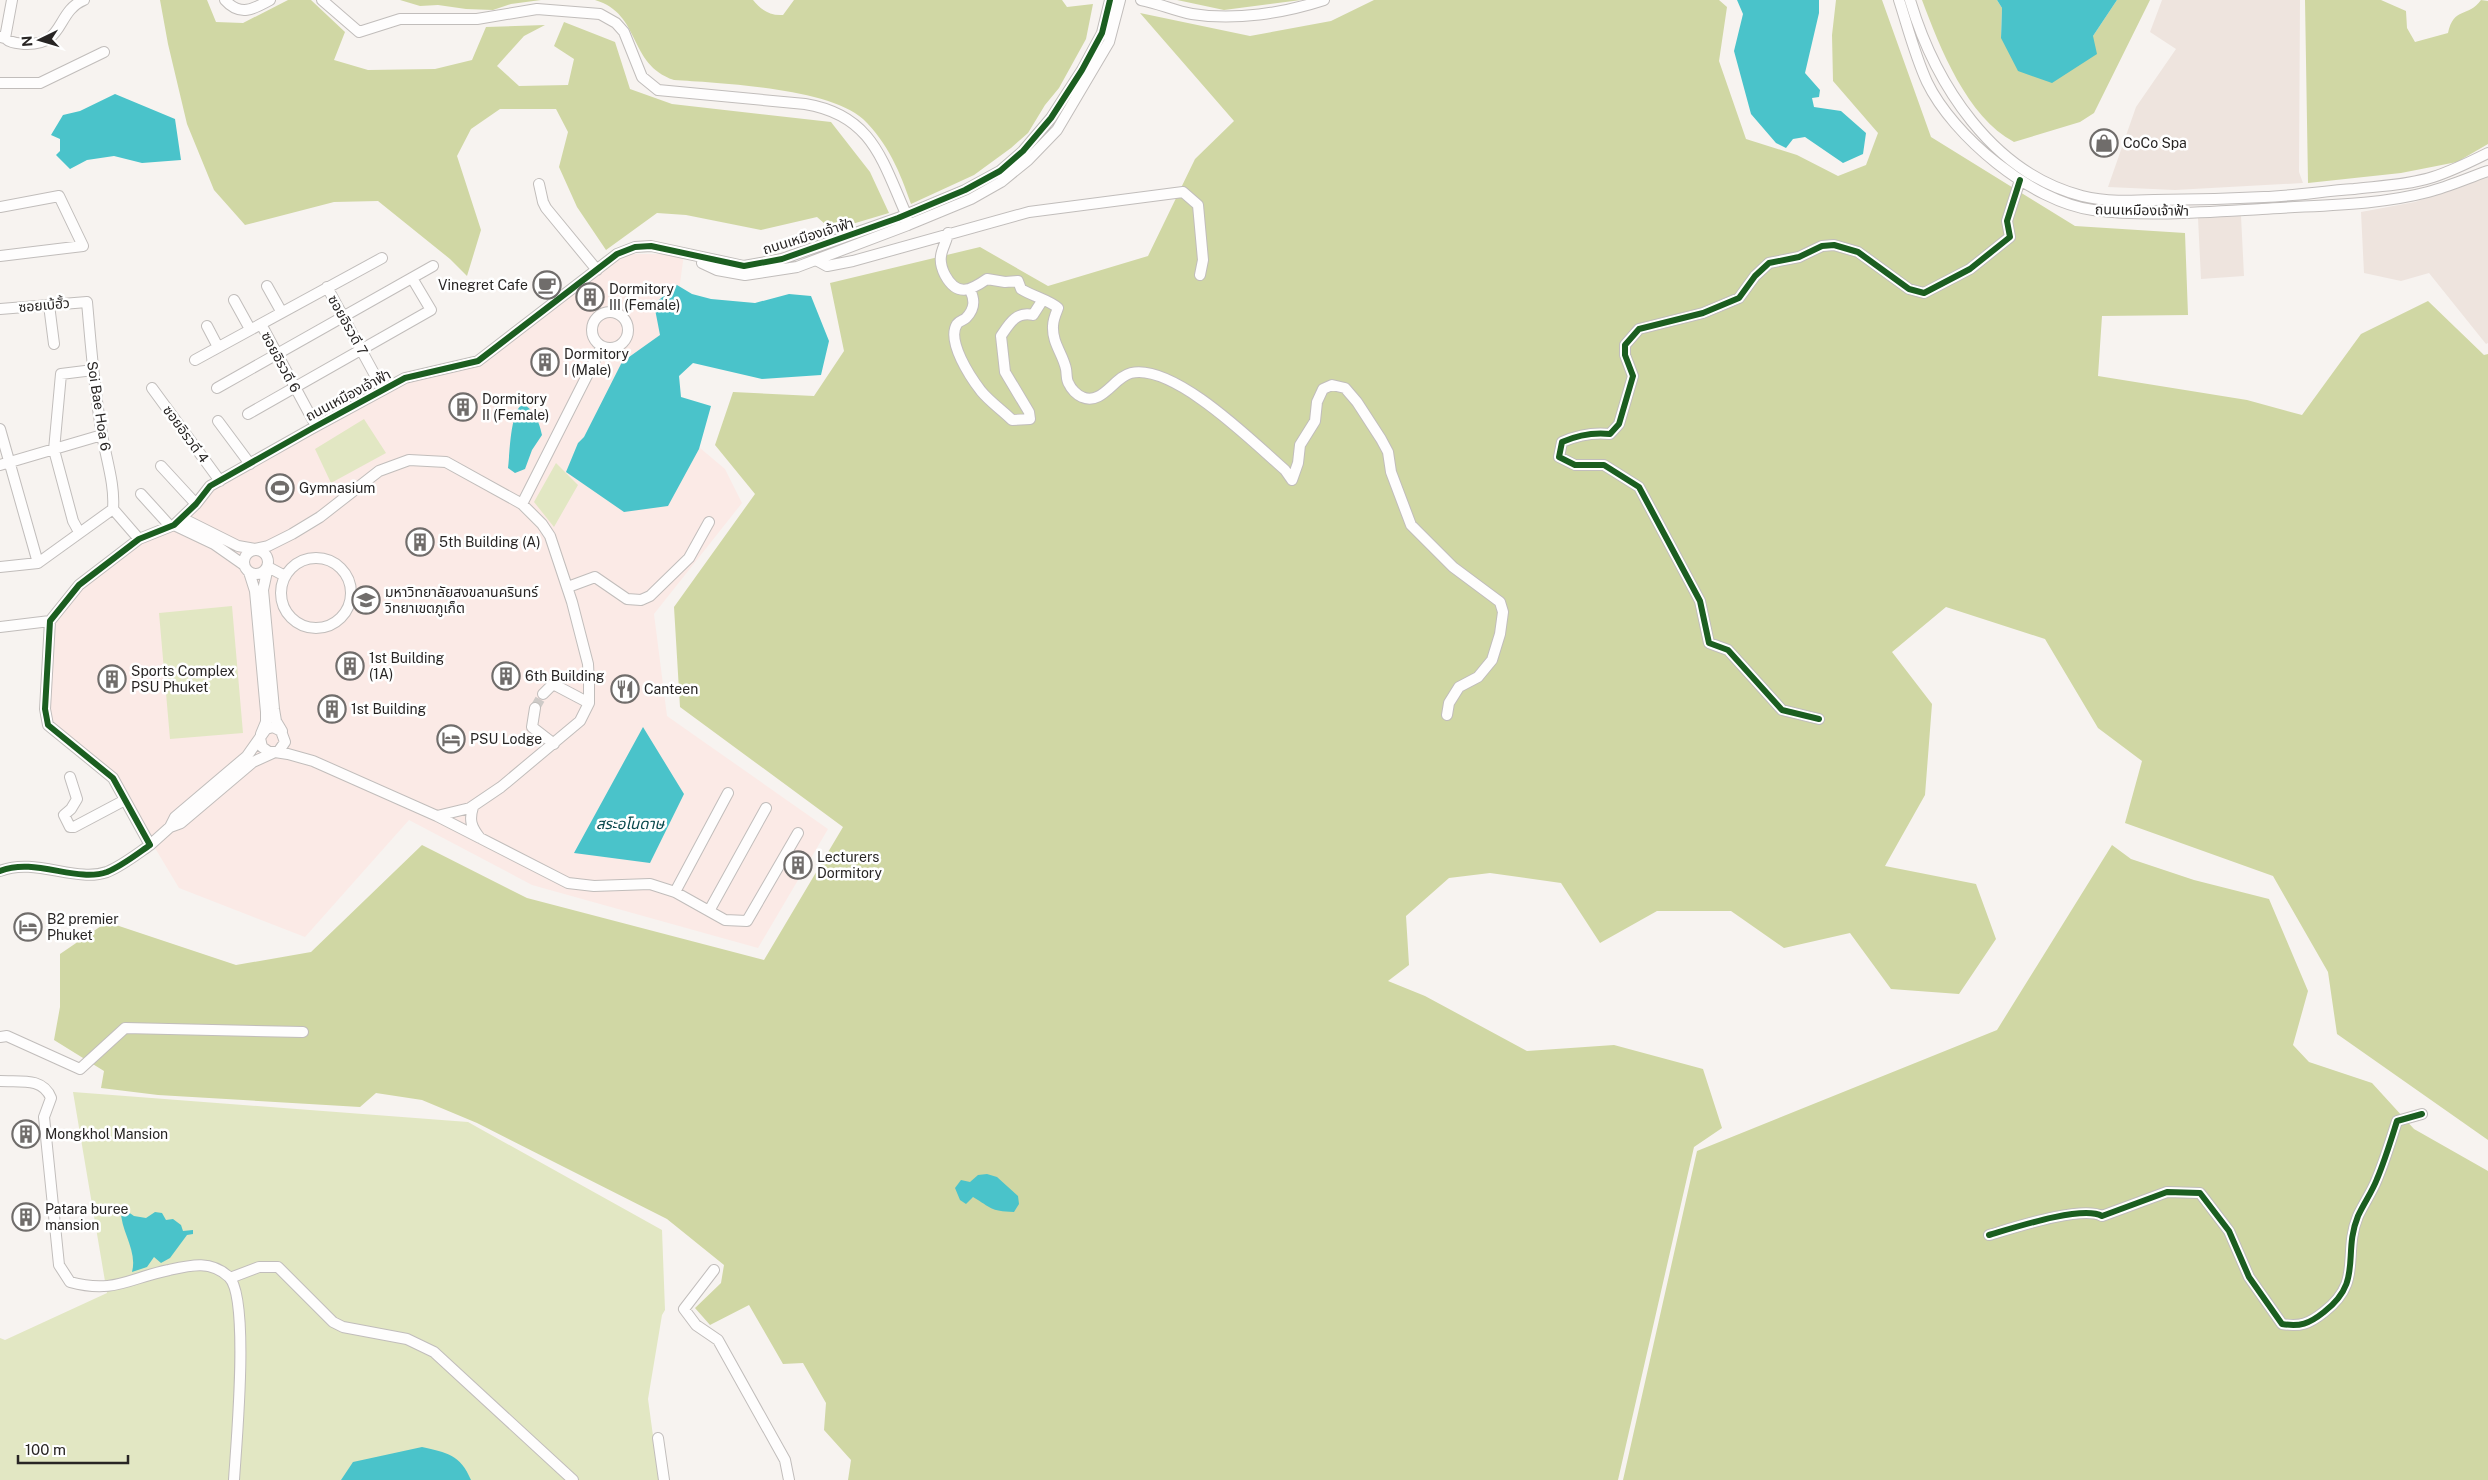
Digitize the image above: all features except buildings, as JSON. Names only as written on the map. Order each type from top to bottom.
[{"type":"street","points":[[12,0],[3,38],[15,43],[44,42],[58,30],[72,6],[84,0]]},
{"type":"street","points":[[225,0],[235,8],[249,11],[270,0]]},
{"type":"street","points":[[322,0],[358,32],[400,19],[477,19],[537,9],[600,14],[616,23],[624,32],[642,77],[658,90],[805,104],[827,108],[851,121],[867,136],[877,149],[906,214],[908,225]]},
{"type":"street","name":"ถนนเหมืองเจ้าฟ้า","points":[[50,621],[79,585],[139,540],[172,526],[196,504],[210,486],[405,378],[478,361],[616,254],[635,247],[651,246],[744,266],[763,263],[816,249],[964,190],[993,175],[1023,151],[1051,118],[1082,70],[1102,33],[1110,0]]},
{"type":"street","name":"ถนนเหมืองเจ้าฟ้า","points":[[684,254],[717,270],[745,275],[797,267],[971,199],[1001,182],[1028,160],[1057,130],[1109,42],[1120,0]]},
{"type":"street","points":[[1141,0],[1190,14],[1220,16],[1280,11],[1324,0]]},
{"type":"street","name":"ถนนเหมืองเจ้าฟ้า","points":[[1899,0],[1911,43],[1928,83],[1950,116],[1978,148],[2020,180],[2060,200],[2091,210],[2122,206],[2140,200],[2301,195],[2383,187],[2431,178],[2455,169],[2488,152]]},
{"type":"street","name":"ถนนเหมืองเจ้าฟ้า","points":[[1910,0],[1926,44],[1941,76],[1979,132],[2000,151],[2027,171],[2082,196],[2140,212],[2221,211],[2341,204],[2426,193],[2488,171]]},
{"type":"street","points":[[0,84],[40,83],[104,52]]},
{"type":"street","points":[[1928,83],[1941,76]]},
{"type":"street","points":[[2420,179],[2426,193]]},
{"type":"street","points":[[1819,720],[1782,710],[1728,650],[1709,643],[1700,601],[1639,487],[1604,465],[1575,464],[1559,457],[1562,442],[1575,436],[1593,432],[1610,434],[1619,424],[1632,376],[1625,356],[1625,345],[1639,329],[1723,306],[1743,295],[1755,276],[1769,263],[1799,257],[1822,246],[1834,245],[1858,252],[1910,290],[1924,293],[1970,269],[2010,237],[2007,221],[2020,180]]},
{"type":"street","points":[[539,184],[546,208],[597,270]]},
{"type":"street","points":[[816,260],[826,266],[853,261],[1029,212],[1183,192],[1198,205],[1203,260],[1200,275]]},
{"type":"street","points":[[0,206],[59,196],[83,246],[0,256]]},
{"type":"street","points":[[2140,200],[2140,212]]},
{"type":"street","points":[[948,233],[941,255],[942,268],[952,286],[960,290],[970,290],[987,279],[1005,282],[1018,280],[1021,289],[1042,301],[1052,302],[1058,308],[1053,326],[1054,340],[1063,360],[1068,383],[1082,397],[1090,399],[1099,396],[1129,373],[1142,372],[1177,383],[1227,417],[1285,470],[1292,480],[1298,463],[1300,445],[1316,421],[1318,402],[1323,389],[1332,385],[1345,388],[1357,402],[1388,452],[1391,472],[1411,525],[1453,567],[1500,602],[1503,612],[1501,628],[1492,660],[1478,677],[1459,687],[1450,703],[1447,715]]},
{"type":"street","points":[[194,360],[327,286],[382,258]]},
{"type":"street","points":[[217,388],[433,266]]},
{"type":"street","points":[[248,414],[432,310],[412,278]]},
{"type":"street","points":[[267,286],[281,311]]},
{"type":"street","name":"ซอยอิรวดี 7","points":[[327,286],[383,390]]},
{"type":"street","points":[[970,290],[974,306],[966,318],[957,324],[954,334],[957,347],[963,363],[981,390],[1012,420],[1030,419],[1029,412],[1005,372],[1001,336],[1016,316],[1026,313],[1033,315],[1042,301]]},
{"type":"street","points":[[234,300],[250,329]]},
{"type":"street","name":"ซอยเบ้ฮั้ว","points":[[0,309],[87,302]]},
{"type":"street","name":"Soi Bae Hoa 6","points":[[87,302],[92,370],[102,435],[114,494],[113,510]]},
{"type":"street","points":[[48,305],[54,344]]},
{"type":"street","name":"ซอยอิรวดี 6","points":[[261,324],[316,426]]},
{"type":"street","points":[[207,326],[218,347]]},
{"type":"street","points":[[522,504],[602,346]]},
{"type":"street","points":[[79,532],[73,521],[54,450],[61,374],[92,370]]},
{"type":"street","name":"ซอยอิรวดี 4","points":[[152,388],[220,480]]},
{"type":"street","points":[[218,421],[250,464]]},
{"type":"street","points":[[0,429],[5,463],[38,563]]},
{"type":"street","points":[[5,463],[102,435]]},
{"type":"street","points":[[437,816],[473,807],[554,744],[580,720],[589,703],[588,664],[568,588],[550,536],[542,524],[522,504],[446,462],[409,460],[379,471],[320,517],[292,534],[247,554],[247,568],[256,591],[266,712],[266,722],[260,737],[265,750],[288,754],[325,766],[437,816],[568,883],[594,886],[650,884],[674,892],[724,920],[747,921],[798,833]]},
{"type":"street","points":[[161,466],[196,504]]},
{"type":"street","points":[[141,494],[172,526],[214,544],[247,568],[262,573],[268,567]]},
{"type":"street","points":[[0,567],[38,563],[79,532],[113,510],[139,540]]},
{"type":"street","points":[[170,827],[181,823],[253,762],[275,752],[283,746],[283,734],[276,721],[274,709],[263,590],[268,567],[268,556],[262,550],[238,546],[182,518]]},
{"type":"street","points":[[568,588],[595,577],[627,598],[641,600],[650,596],[689,558],[709,522]]},
{"type":"street","points":[[320,558],[330,561],[340,568],[349,583],[351,594],[346,611],[339,620],[326,627],[313,629],[296,623],[287,614],[281,602],[281,588],[285,576],[297,563],[308,559],[320,558]]},
{"type":"street","points":[[268,567],[285,576]]},
{"type":"street","points":[[0,627],[50,621],[46,709],[48,725],[113,778],[150,845]]},
{"type":"street","points":[[543,694],[553,684],[589,703]]},
{"type":"street","points":[[535,708],[532,727],[554,744]]},
{"type":"street","points":[[0,871],[24,866],[91,874],[107,872],[150,845],[170,827],[175,817],[247,756],[260,737],[269,728],[277,728],[283,734]]},
{"type":"street","points":[[70,777],[77,799],[71,809],[64,815],[70,827],[74,827],[125,800]]},
{"type":"street","points":[[674,892],[728,793]]},
{"type":"street","points":[[473,807],[470,816],[471,824],[481,839]]},
{"type":"street","points":[[710,911],[766,808]]},
{"type":"street","points":[[0,1037],[7,1036],[80,1069],[125,1028],[303,1032]]},
{"type":"street","points":[[0,1080],[41,1083],[48,1090],[51,1098],[44,1117],[60,1265],[70,1282],[90,1288],[125,1284],[166,1270],[202,1263],[213,1266],[230,1278],[239,1308],[240,1356],[234,1480]]},
{"type":"street","points":[[1989,1235],[2079,1212],[2095,1212],[2102,1216],[2167,1192],[2200,1193],[2230,1231],[2248,1277],[2272,1311],[2282,1324],[2298,1326],[2316,1318],[2336,1302],[2347,1284],[2352,1261],[2350,1239],[2358,1216],[2378,1178],[2396,1121],[2422,1114]]},
{"type":"street","points":[[230,1278],[259,1267],[278,1267],[333,1322],[343,1326],[407,1339],[434,1352],[573,1480]]},
{"type":"street","points":[[714,1270],[684,1310],[696,1325],[718,1340],[785,1460],[789,1480]]},
{"type":"street","points":[[658,1438],[664,1480]]},
{"type":"shaded area","points":[[2162,0],[2300,0],[2299,172],[2303,183],[2175,190],[2108,187],[2136,107],[2176,49],[2150,32]]},
{"type":"shaded area","points":[[2488,176],[2488,343],[2486,344],[2429,273],[2401,281],[2364,273],[2361,212],[2415,202]]},
{"type":"shaded area","points":[[2241,216],[2244,276],[2201,279],[2198,218]]},
{"type":"shaded area","name":"มหาวิทยาลัยสงขลานครินทร์ วิทยาเขตภูเก็ต","points":[[617,254],[684,254],[662,416],[725,469],[742,503],[654,614],[667,716],[828,829],[758,948],[532,885],[409,820],[305,937],[179,888],[113,778],[48,725],[50,621],[79,585],[139,539],[170,526],[210,486],[405,378],[478,361]]},
{"type":"green space","points":[[160,0],[207,0],[216,22],[243,23],[288,0],[311,0],[345,32],[334,60],[368,70],[435,69],[472,60],[486,27],[545,25],[524,36],[497,66],[519,86],[568,85],[574,59],[554,46],[564,22],[615,42],[630,89],[672,104],[831,122],[870,172],[889,213],[832,230],[817,217],[761,230],[686,215],[657,213],[606,250],[577,207],[559,167],[568,132],[556,109],[500,109],[471,129],[457,156],[481,230],[467,276],[450,259],[378,201],[334,202],[245,225],[214,190],[187,124],[168,44]]},
{"type":"green space","points":[[400,0],[541,0],[511,4],[493,10],[438,5],[420,6]]},
{"type":"green space","points":[[595,0],[753,0],[766,12],[778,15],[783,15],[794,0],[1062,0],[1067,7],[1093,4],[1086,39],[1059,88],[1045,105],[1028,133],[974,175],[911,204],[892,158],[872,128],[863,119],[847,109],[826,100],[800,94],[745,85],[674,80],[659,73],[648,63],[621,16],[610,7]]},
{"type":"green space","points":[[1177,0],[1301,0],[1224,10]]},
{"type":"green space","points":[[1374,0],[1719,0],[1727,7],[1719,61],[1746,139],[1797,155],[1838,176],[1866,165],[1878,133],[1833,81],[1832,35],[1836,0],[1882,0],[1931,137],[2075,226],[2185,233],[2188,315],[2102,316],[2098,376],[2247,400],[2302,415],[2361,334],[2428,301],[2484,355],[2488,354],[2488,1140],[2337,1034],[2328,972],[2273,876],[2125,823],[2142,761],[2098,728],[2045,639],[1946,607],[1892,652],[1932,704],[1925,795],[1885,866],[1976,884],[1996,939],[1959,994],[1891,989],[1850,933],[1784,948],[1731,911],[1657,911],[1600,943],[1561,883],[1490,873],[1449,878],[1406,916],[1409,965],[1388,981],[1425,996],[1527,1051],[1614,1045],[1703,1069],[1722,1128],[1694,1147],[1618,1480],[848,1480],[851,1460],[824,1430],[826,1403],[803,1363],[783,1364],[749,1305],[710,1325],[695,1308],[721,1283],[724,1265],[667,1219],[477,1123],[422,1100],[376,1093],[360,1107],[158,1095],[101,1088],[104,1071],[54,1040],[60,1007],[60,954],[107,922],[236,965],[311,952],[422,845],[527,898],[764,960],[843,827],[680,707],[674,607],[755,494],[715,445],[733,392],[814,396],[844,351],[830,283],[980,247],[1048,286],[1148,256],[1195,159],[1234,121],[1140,13],[1250,36],[1331,21]]},
{"type":"green space","points":[[1922,0],[1997,0],[2002,8],[2001,38],[2093,36],[2117,0],[2150,0],[2094,113],[2080,122],[2014,142],[1997,131],[1969,99],[1957,80],[1937,39]]},
{"type":"green space","points":[[2305,0],[2381,0],[2406,11],[2407,28],[2415,42],[2448,33],[2454,19],[2458,15],[2471,9],[2481,0],[2488,1],[2488,144],[2457,162],[2401,173],[2308,183]]},
{"type":"green space","points":[[364,419],[386,453],[331,483],[315,449]]},
{"type":"green space","points":[[556,463],[578,485],[554,527],[534,502]]},
{"type":"green space","points":[[232,606],[243,733],[170,739],[159,613]]},
{"type":"green space","points":[[2112,845],[2131,859],[2194,880],[2269,899],[2308,991],[2293,1045],[2309,1062],[2372,1083],[2414,1129],[2488,1171],[2488,1480],[1623,1480],[1697,1151],[1997,1030]]},
{"type":"green space","points":[[73,1092],[468,1122],[662,1230],[665,1310],[662,1315],[648,1399],[659,1480],[0,1480],[0,1338],[5,1340],[107,1293]]},
{"type":"water","points":[[1737,0],[1819,0],[1819,13],[1805,73],[1820,90],[1819,97],[1812,98],[1814,107],[1841,111],[1866,133],[1863,154],[1843,163],[1805,137],[1793,139],[1786,148],[1776,143],[1751,114],[1734,51],[1743,14]]},
{"type":"water","points":[[1997,0],[2117,0],[2093,36],[2097,54],[2052,83],[2018,71],[2001,38],[2002,8]]},
{"type":"water","points":[[115,94],[175,119],[181,160],[142,163],[114,156],[87,160],[70,169],[56,155],[60,151],[60,139],[51,135],[63,115],[80,111]]},
{"type":"water","points":[[677,285],[692,294],[711,299],[755,303],[789,294],[811,296],[829,341],[821,375],[762,379],[693,363],[679,376],[681,397],[711,406],[699,449],[668,506],[624,512],[566,472],[578,443],[584,437],[622,362],[660,335],[654,304]]},
{"type":"water","points":[[522,404],[533,413],[538,421],[542,435],[532,450],[525,469],[515,473],[508,468],[510,443],[515,416]]},
{"type":"water","name":"สระอโนดาษ","points":[[643,727],[684,794],[650,863],[574,853]]},
{"type":"water","points":[[987,1174],[997,1177],[1018,1196],[1019,1204],[1014,1212],[995,1210],[973,1197],[966,1204],[960,1200],[955,1188],[961,1180],[970,1182],[978,1175]]},
{"type":"water","points":[[121,1207],[134,1216],[146,1218],[155,1212],[162,1213],[166,1220],[173,1219],[181,1225],[183,1231],[193,1230],[193,1234],[187,1235],[170,1258],[161,1263],[154,1257],[147,1267],[132,1272],[133,1255],[123,1224]]},
{"type":"water","points":[[422,1447],[452,1456],[467,1471],[471,1480],[341,1480],[353,1462]]},
{"type":"tunnel","points":[[535,708],[543,694]]},
{"type":"cycle path","points":[[0,871],[13,867],[27,867],[82,875],[95,875],[118,867],[150,845],[113,778],[48,725],[45,709],[50,621],[79,585],[139,539],[174,525],[196,504],[210,486],[311,429],[405,378],[478,361],[617,254],[635,247],[651,246],[744,266],[782,259],[898,218],[965,190],[1000,171],[1023,151],[1051,118],[1082,70],[1102,33],[1110,0]]},
{"type":"cycle path","points":[[1819,719],[1782,710],[1728,650],[1709,643],[1700,601],[1639,487],[1604,465],[1575,465],[1559,457],[1562,442],[1585,435],[1597,433],[1610,434],[1619,424],[1633,376],[1625,355],[1625,345],[1639,329],[1703,313],[1739,298],[1755,276],[1769,263],[1799,257],[1822,246],[1834,245],[1858,252],[1909,289],[1924,293],[1970,269],[2010,237],[2007,221],[2020,180]]},
{"type":"cycle path","points":[[1989,1235],[2064,1215],[2092,1213],[2102,1216],[2167,1192],[2200,1193],[2229,1231],[2249,1277],[2282,1324],[2304,1324],[2324,1312],[2336,1301],[2344,1289],[2348,1278],[2354,1230],[2358,1216],[2377,1179],[2397,1121],[2422,1114]]},
{"type":"place","name":"CoCo Spa","points":[[2104,143]]},
{"type":"place","name":"Vinegret Cafe","points":[[547,285]]},
{"type":"place","name":"Dormitory III (Female)","points":[[590,297]]},
{"type":"place","name":"Dormitory I (Male)","points":[[545,362]]},
{"type":"place","name":"Dormitory II (Female)","points":[[463,407]]},
{"type":"place","name":"Gymnasium","points":[[280,488]]},
{"type":"place","name":"5th Building (A)","points":[[420,542]]},
{"type":"place","name":"มหาวิทยาลัยสงขลานครินทร์ วิทยาเขตภูเก็ต","points":[[366,600]]},
{"type":"place","name":"1st Building (1A)","points":[[350,666]]},
{"type":"place","name":"6th Building","points":[[506,676]]},
{"type":"place","name":"Sports Complex PSU Phuket","points":[[112,679]]},
{"type":"place","name":"Canteen","points":[[625,689]]},
{"type":"place","name":"1st Building","points":[[332,709]]},
{"type":"place","name":"PSU Lodge","points":[[451,739]]},
{"type":"place","name":"Lecturers Dormitory","points":[[798,865]]},
{"type":"place","name":"B2 premier Phuket","points":[[28,927]]},
{"type":"place","name":"Mongkhol Mansion","points":[[26,1134]]},
{"type":"place","name":"Patara buree mansion","points":[[26,1217]]}]
